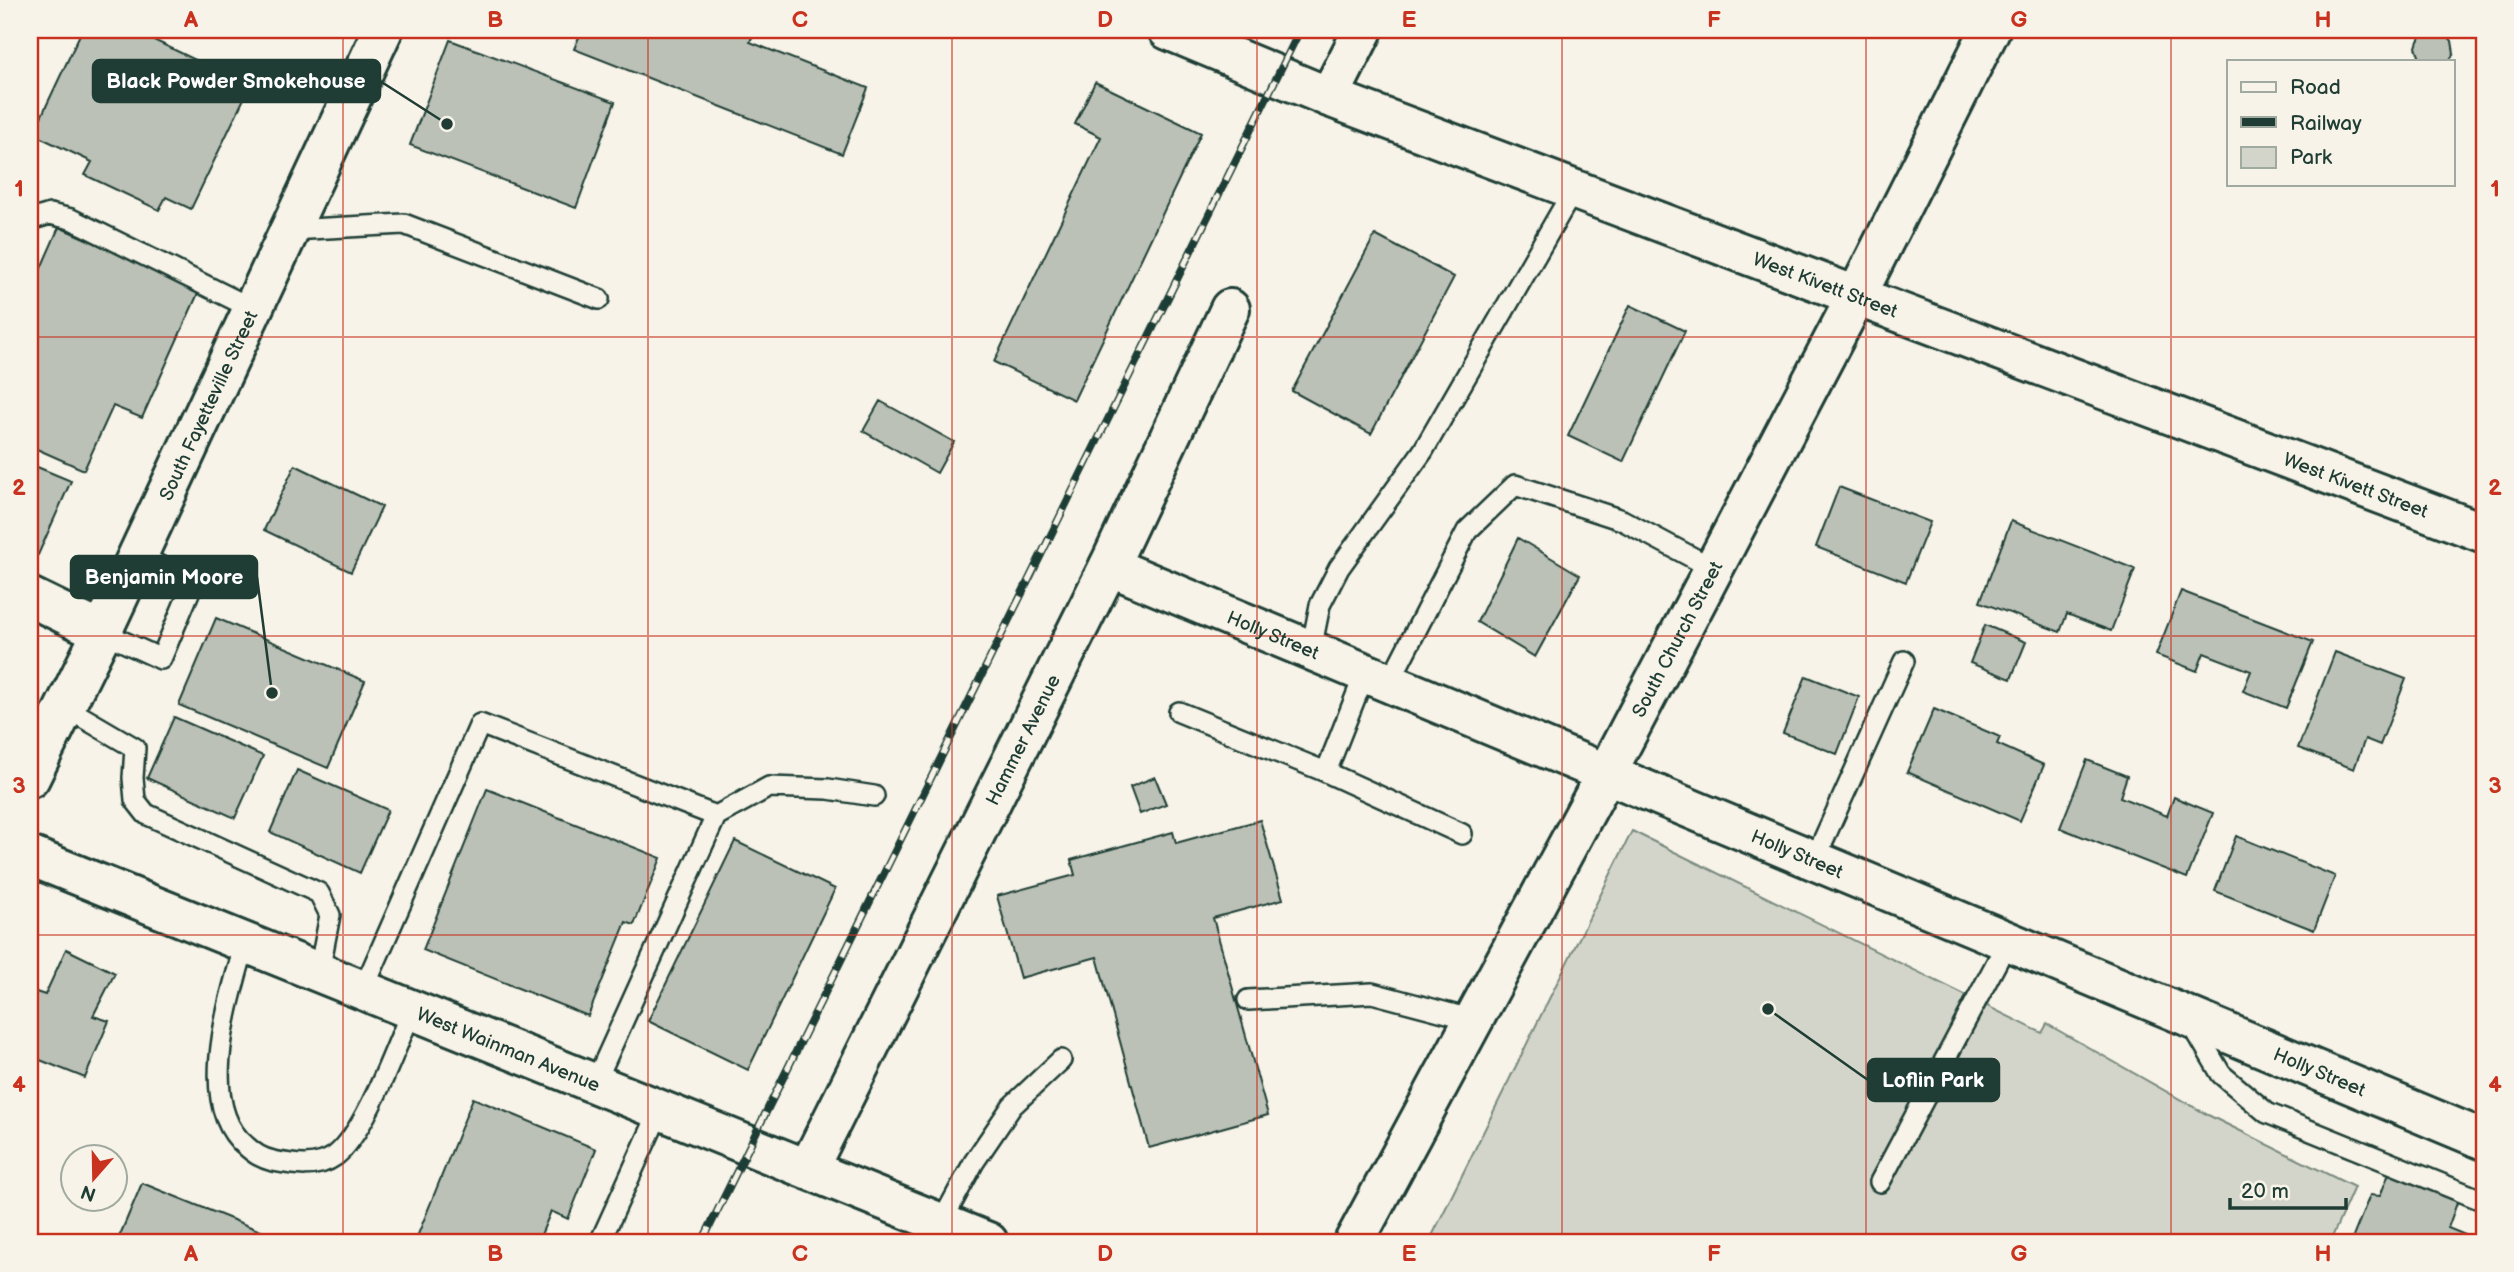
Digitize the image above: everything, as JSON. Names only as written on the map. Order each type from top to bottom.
[{"type":"street","name":"South Fayetteville Street","points":[[30,778],[102,632],[383,30]]},
{"type":"street","name":"West Kivett Street","points":[[1168,30],[1329,97],[2484,533]]},
{"type":"street","points":[[1329,97],[1363,30]]},
{"type":"street","name":"South Church Street","points":[[1354,1242],[1714,569],[1857,295],[1990,30]]},
{"type":"street","name":"Hammer Avenue","points":[[808,1169],[1109,566],[1230,309]]},
{"type":"street","name":"Holly Street","points":[[1109,566],[2484,1140]]},
{"type":"street","points":[[30,597],[102,632]]},
{"type":"street","name":"West Wainman Avenue","points":[[30,856],[988,1242]]},
{"type":"lane","points":[[1311,650],[1320,605],[1339,568],[1423,451],[1574,189]]},
{"type":"lane","points":[[30,220],[50,214],[71,219],[253,309]]},
{"type":"lane","points":[[290,230],[404,224],[599,299]]},
{"type":"lane","points":[[1326,772],[1377,678],[1467,531],[1515,485],[1622,520],[1714,569]]},
{"type":"lane","points":[[102,632],[161,659],[193,583],[138,555]]},
{"type":"lane","points":[[1814,861],[1904,661]]},
{"type":"lane","points":[[65,707],[135,748],[135,800],[146,814],[319,893],[330,915],[319,972]]},
{"type":"lane","points":[[1179,712],[1326,772],[1462,834]]},
{"type":"lane","points":[[363,990],[480,724],[716,816]]},
{"type":"lane","points":[[595,1083],[716,816],[769,787],[828,789],[874,796]]},
{"type":"lane","points":[[1880,1182],[2008,941]]},
{"type":"lane","points":[[245,943],[219,1050],[220,1091],[225,1121],[239,1141],[261,1158],[290,1164],[320,1165],[336,1156],[358,1130],[412,1010]]},
{"type":"lane","points":[[1248,999],[1372,993],[1474,1020]]},
{"type":"lane","points":[[2187,1016],[2221,1074],[2267,1113],[2484,1201]]},
{"type":"lane","points":[[941,1223],[974,1163],[1012,1106],[1061,1060]]},
{"type":"lane","points":[[600,1242],[660,1110]]},
{"type":"green space","points":[[1632,831],[2042,1033],[2047,1024],[2208,1115],[2354,1187],[2330,1242],[1429,1242]]},
{"type":"building","points":[[82,30],[133,30],[250,86],[191,209],[166,197],[159,210],[85,175],[92,162],[33,134]]},
{"type":"building","points":[[582,30],[755,30],[750,42],[868,88],[842,154],[574,49]]},
{"type":"building","points":[[2431,30],[2444,31],[2452,41],[2454,53],[2450,60],[2421,60],[2416,47],[2421,36]]},
{"type":"building","points":[[450,40],[615,102],[576,208],[410,145]]},
{"type":"building","points":[[1095,82],[1201,133],[1074,400],[994,362],[1101,137],[1075,124]]},
{"type":"building","points":[[59,227],[200,289],[142,418],[113,406],[84,470],[30,446],[30,293]]},
{"type":"building","points":[[1375,235],[1454,277],[1371,434],[1292,391]]},
{"type":"building","points":[[1630,305],[1685,331],[1623,462],[1568,436]]},
{"type":"building","points":[[880,401],[954,442],[937,473],[863,431]]},
{"type":"building","points":[[30,464],[71,481],[38,555],[30,551]]},
{"type":"building","points":[[295,465],[382,507],[351,572],[264,530]]},
{"type":"building","points":[[1839,487],[1930,522],[1906,582],[1816,547]]},
{"type":"building","points":[[2011,521],[2135,569],[2111,631],[2067,614],[2060,632],[1980,602]]},
{"type":"building","points":[[1518,538],[1580,575],[1535,657],[1477,622]]},
{"type":"building","points":[[2181,591],[2313,642],[2286,708],[2243,691],[2251,671],[2204,653],[2197,671],[2156,655]]},
{"type":"building","points":[[216,618],[365,681],[328,768],[179,705]]},
{"type":"building","points":[[1985,625],[2026,642],[2011,679],[1970,663]]},
{"type":"building","points":[[2335,652],[2406,679],[2380,745],[2365,739],[2354,769],[2298,748]]},
{"type":"building","points":[[1806,676],[1859,697],[1837,754],[1783,733]]},
{"type":"building","points":[[1934,709],[2000,737],[1997,744],[2044,765],[2020,821],[1907,772]]},
{"type":"building","points":[[174,717],[263,756],[235,818],[147,778]]},
{"type":"building","points":[[2087,760],[2127,776],[2120,797],[2167,816],[2174,797],[2213,813],[2187,878],[2060,828]]},
{"type":"building","points":[[297,770],[388,810],[360,873],[270,832]]},
{"type":"building","points":[[1155,777],[1166,804],[1140,814],[1130,787]]},
{"type":"building","points":[[487,789],[661,858],[634,925],[626,922],[588,1016],[423,950]]},
{"type":"building","points":[[1260,820],[1283,899],[1213,918],[1268,1115],[1149,1148],[1097,957],[1020,978],[997,896],[1075,875],[1071,860],[1173,832],[1176,843]]},
{"type":"building","points":[[2236,836],[2335,876],[2314,930],[2215,891]]},
{"type":"building","points":[[735,841],[835,889],[748,1070],[648,1021]]},
{"type":"building","points":[[66,949],[115,973],[93,1016],[109,1021],[85,1078],[30,1056],[30,990],[45,995]]},
{"type":"building","points":[[473,1098],[596,1149],[568,1219],[551,1211],[538,1242],[415,1242]]},
{"type":"building","points":[[2390,1171],[2458,1200],[2448,1228],[2482,1242],[2351,1242],[2370,1195],[2380,1196]]},
{"type":"building","points":[[142,1183],[288,1242],[117,1242]]},
{"type":"railway","points":[[702,1242],[1300,30]]},
{"type":"place","name":"Black Powder Smokehouse","points":[[447,124]]},
{"type":"place","name":"Benjamin Moore","points":[[272,693]]},
{"type":"place","name":"Loflin Park","points":[[1768,1009]]}]
